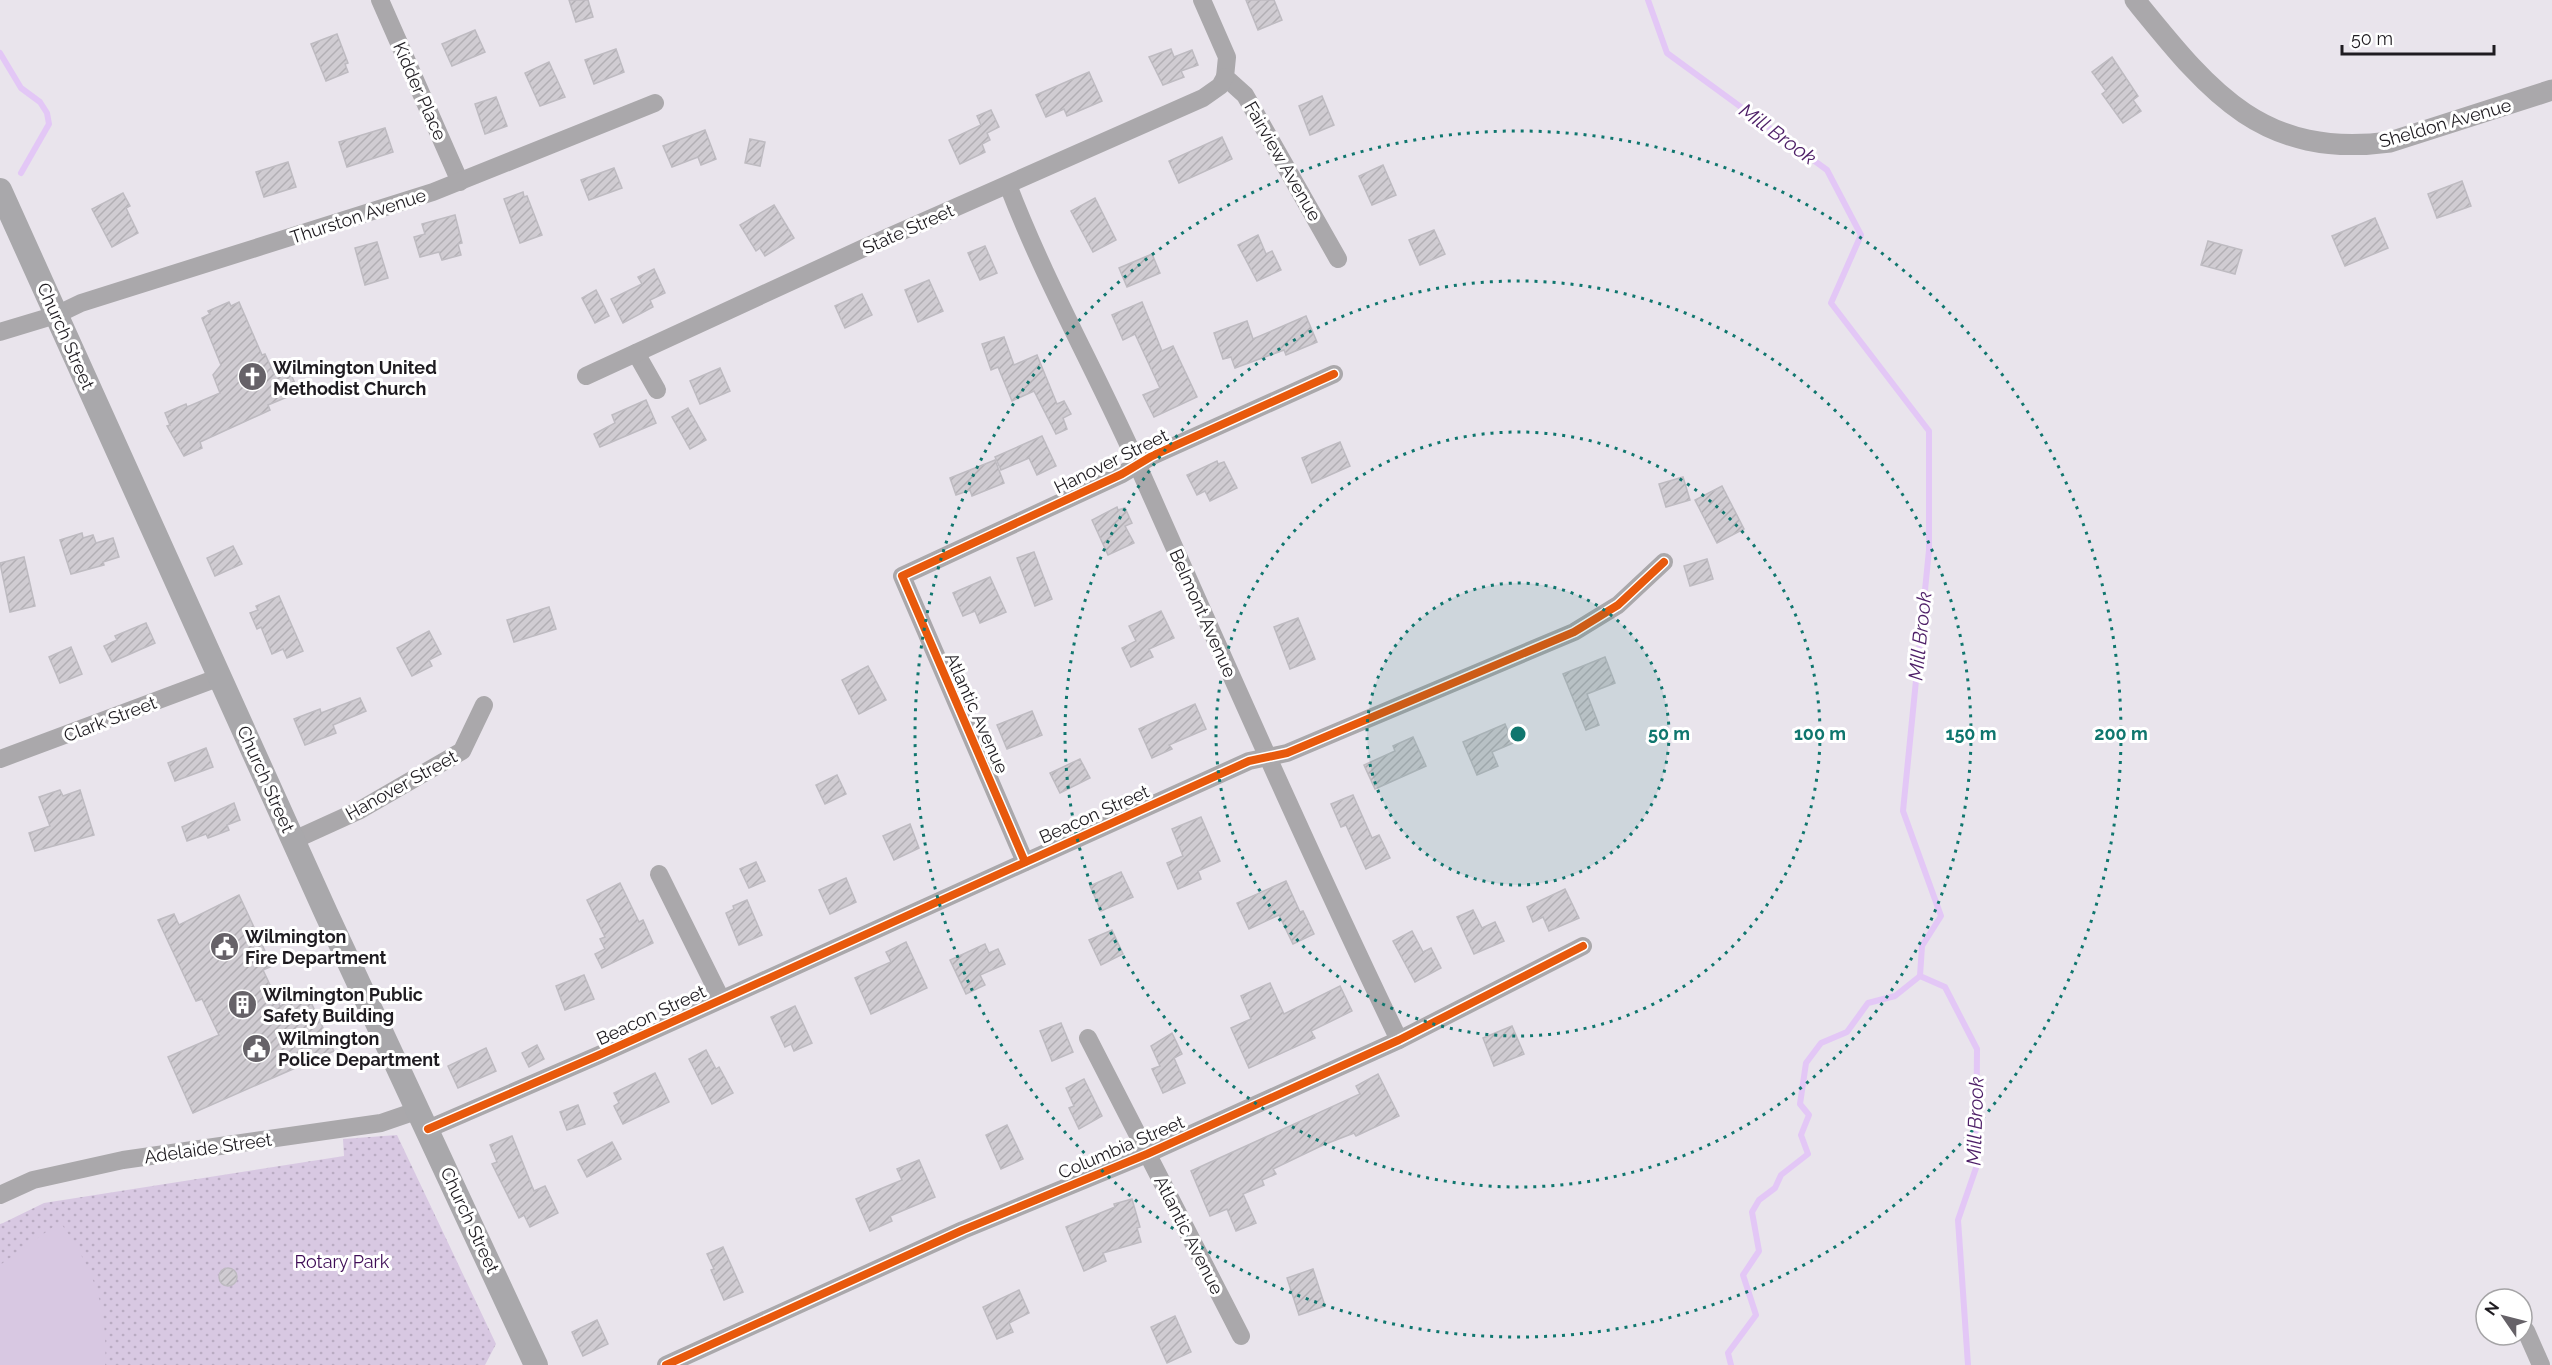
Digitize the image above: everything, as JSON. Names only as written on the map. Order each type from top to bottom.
[{"type":"main road","name":"Church Street","points":[[0,190],[294,840],[536,1365]]},
{"type":"street","name":"Kidder Place","points":[[380,0],[460,182]]},
{"type":"street","points":[[1202,0],[1227,57],[1226,77]]},
{"type":"street","name":"Sheldon Avenue","points":[[2135,0],[2178,53],[2220,96],[2243,114],[2268,128],[2300,139],[2343,145],[2390,142],[2552,90]]},
{"type":"street","name":"State Street","points":[[586,376],[866,246],[1203,99],[1221,87],[1226,77]]},
{"type":"street","name":"Fairview Avenue","points":[[1226,77],[1245,95],[1338,259]]},
{"type":"street","name":"Thurston Avenue","points":[[0,332],[56,315],[81,303],[460,182],[655,103]]},
{"type":"street","name":"Belmont Avenue","points":[[1008,185],[1026,232],[1138,465],[1266,757],[1399,1040]]},
{"type":"street","points":[[636,353],[657,390]]},
{"type":"street","name":"Hanover Street","points":[[902,576],[1334,374]]},
{"type":"street","name":"Beacon Street","points":[[423,1119],[599,1055],[1249,761],[1287,753],[1574,632],[1618,605],[1664,562]]},
{"type":"street","name":"Atlantic Avenue","points":[[902,576],[1025,862]]},
{"type":"street","name":"Clark Street","points":[[0,759],[220,677]]},
{"type":"street","name":"Hanover Street","points":[[294,840],[360,810],[462,751],[484,705]]},
{"type":"street","points":[[659,874],[721,999]]},
{"type":"street","name":"Columbia Street","points":[[666,1365],[963,1230],[1148,1154],[1399,1040],[1582,946]]},
{"type":"street","name":"Atlantic Avenue","points":[[1088,1038],[1241,1336]]},
{"type":"street","name":"Adelaide Street","points":[[0,1195],[33,1180],[83,1167],[381,1123],[423,1119]]},
{"type":"street","points":[[2533,1347],[2541,1365]]},
{"type":"green space","name":"Rotary Park","points":[[397,1135],[496,1344],[485,1365],[0,1365],[0,1224],[44,1203],[344,1156],[343,1139]]},
{"type":"green space","points":[[60,1222],[82,1256],[96,1289],[104,1325],[105,1365],[0,1365],[0,1265]]},
{"type":"building","points":[[569,0],[588,0],[593,17],[576,22]]},
{"type":"building","points":[[1246,0],[1274,0],[1282,20],[1258,30]]},
{"type":"building","points":[[475,30],[485,52],[452,66],[442,44]]},
{"type":"building","points":[[337,34],[348,63],[345,64],[348,72],[326,81],[311,44]]},
{"type":"building","points":[[616,49],[624,72],[594,84],[585,60]]},
{"type":"building","points":[[1171,49],[1174,57],[1192,50],[1198,65],[1181,71],[1184,77],[1163,85],[1149,57]]},
{"type":"building","points":[[2112,57],[2138,96],[2133,100],[2141,111],[2123,123],[2102,94],[2106,91],[2092,72]]},
{"type":"building","points":[[549,62],[565,97],[540,106],[525,73]]},
{"type":"building","points":[[1089,72],[1102,101],[1067,116],[1064,109],[1046,117],[1036,95]]},
{"type":"building","points":[[1322,96],[1334,125],[1310,135],[1299,106]]},
{"type":"building","points":[[496,97],[507,126],[485,134],[475,104]]},
{"type":"building","points":[[991,110],[999,127],[987,133],[990,140],[982,144],[985,152],[960,164],[949,140],[981,125],[977,116]]},
{"type":"building","points":[[385,128],[393,152],[347,167],[339,142]]},
{"type":"building","points":[[705,130],[716,159],[701,165],[698,157],[672,167],[663,146]]},
{"type":"building","points":[[1222,137],[1232,159],[1179,183],[1169,161]]},
{"type":"building","points":[[750,139],[765,142],[760,166],[745,163]]},
{"type":"building","points":[[288,162],[296,187],[264,197],[256,172]]},
{"type":"building","points":[[1383,165],[1396,195],[1372,205],[1359,176]]},
{"type":"building","points":[[614,168],[622,188],[589,200],[581,180]]},
{"type":"building","points":[[2462,181],[2471,206],[2437,218],[2428,194]]},
{"type":"building","points":[[523,192],[524,197],[527,196],[542,235],[520,243],[504,199]]},
{"type":"building","points":[[123,193],[130,206],[126,208],[138,233],[112,247],[92,209]]},
{"type":"building","points":[[1095,198],[1116,240],[1093,252],[1071,211]]},
{"type":"building","points":[[774,205],[794,238],[765,256],[760,248],[756,251],[740,225]]},
{"type":"building","points":[[455,215],[462,243],[458,244],[461,255],[442,260],[439,252],[420,257],[414,237],[425,234],[422,224]]},
{"type":"building","points":[[2375,218],[2388,248],[2345,266],[2332,236]]},
{"type":"building","points":[[1434,230],[1445,254],[1420,265],[1409,240]]},
{"type":"building","points":[[1258,235],[1266,254],[1272,251],[1281,270],[1257,281],[1238,245]]},
{"type":"building","points":[[2208,241],[2242,250],[2235,274],[2201,265]]},
{"type":"building","points":[[377,242],[388,278],[365,285],[355,248]]},
{"type":"building","points":[[985,246],[997,273],[980,280],[968,253]]},
{"type":"building","points":[[1152,254],[1160,273],[1127,287],[1119,268]]},
{"type":"building","points":[[654,269],[665,293],[650,300],[653,307],[623,323],[611,299],[642,284],[638,277]]},
{"type":"building","points":[[929,280],[943,311],[918,322],[905,290]]},
{"type":"building","points":[[596,290],[609,316],[595,323],[582,298]]},
{"type":"building","points":[[862,294],[872,315],[845,328],[835,306]]},
{"type":"building","name":"Wilmington United Methodist Church","points":[[229,302],[231,306],[239,302],[262,355],[265,354],[274,374],[288,368],[299,392],[268,405],[270,410],[200,442],[202,448],[184,456],[167,426],[170,425],[165,413],[186,404],[187,407],[220,393],[213,375],[221,365],[202,318],[210,314],[208,311]]},
{"type":"building","points":[[1142,302],[1162,351],[1173,346],[1197,397],[1154,417],[1143,395],[1160,388],[1135,334],[1123,340],[1112,315]]},
{"type":"building","points":[[1306,316],[1317,342],[1286,355],[1284,350],[1235,368],[1231,357],[1223,359],[1214,333],[1247,321],[1253,339]]},
{"type":"building","points":[[1004,337],[1014,365],[1037,355],[1057,404],[1064,401],[1071,414],[1063,418],[1067,429],[1056,434],[1034,391],[1012,401],[998,367],[991,370],[982,344]]},
{"type":"building","points":[[720,368],[730,391],[700,404],[690,381]]},
{"type":"building","points":[[646,400],[656,423],[600,447],[594,434],[615,423],[612,415]]},
{"type":"building","points":[[688,408],[706,440],[690,449],[672,417]]},
{"type":"building","points":[[1042,436],[1056,466],[1037,475],[1029,458],[1001,470],[995,457]]},
{"type":"building","points":[[1340,442],[1350,466],[1312,483],[1302,458]]},
{"type":"building","points":[[995,460],[1004,483],[972,496],[970,490],[956,495],[950,478]]},
{"type":"building","points":[[1217,461],[1218,464],[1224,462],[1237,488],[1210,501],[1205,491],[1197,495],[1187,475]]},
{"type":"building","points":[[1683,477],[1690,500],[1666,507],[1659,484]]},
{"type":"building","points":[[1722,486],[1744,529],[1717,543],[1695,500]]},
{"type":"building","points":[[1117,507],[1118,510],[1125,508],[1132,523],[1125,526],[1134,543],[1108,555],[1092,520]]},
{"type":"building","points":[[82,533],[83,538],[93,535],[96,543],[113,538],[119,557],[103,562],[104,565],[71,574],[60,540]]},
{"type":"building","points":[[233,546],[242,564],[215,576],[207,558]]},
{"type":"building","points":[[1034,552],[1052,599],[1035,606],[1017,558]]},
{"type":"building","points":[[24,557],[35,606],[10,612],[0,563]]},
{"type":"building","points":[[1707,559],[1713,579],[1690,586],[1684,566]]},
{"type":"building","points":[[990,577],[1006,612],[980,623],[975,611],[963,616],[953,593]]},
{"type":"building","points":[[279,596],[303,651],[287,658],[283,649],[272,654],[261,627],[257,629],[250,613],[258,610],[256,606]]},
{"type":"building","points":[[549,607],[556,629],[514,642],[507,620]]},
{"type":"building","points":[[1161,611],[1174,638],[1149,649],[1153,657],[1131,667],[1122,648],[1136,641],[1129,626]]},
{"type":"building","points":[[1298,618],[1315,659],[1290,669],[1274,627]]},
{"type":"building","points":[[146,623],[155,643],[112,662],[104,646],[117,640],[115,636]]},
{"type":"building","points":[[429,631],[441,654],[429,660],[432,666],[412,676],[397,648]]},
{"type":"building","points":[[71,647],[82,674],[60,683],[49,657]]},
{"type":"building","points":[[1605,657],[1615,683],[1587,694],[1599,725],[1586,730],[1563,674]]},
{"type":"building","points":[[868,666],[886,700],[859,714],[842,680]]},
{"type":"building","points":[[360,698],[366,711],[333,725],[336,733],[305,745],[294,719],[320,709],[321,713]]},
{"type":"building","points":[[1195,704],[1206,729],[1169,745],[1172,749],[1152,758],[1139,729]]},
{"type":"building","points":[[1032,711],[1042,735],[1007,749],[997,725]]},
{"type":"building","points":[[1505,724],[1513,743],[1492,752],[1498,766],[1477,775],[1463,742]]},
{"type":"building","points":[[1413,737],[1426,766],[1375,789],[1364,765],[1395,751],[1393,746]]},
{"type":"building","points":[[206,748],[213,767],[175,781],[168,763]]},
{"type":"building","points":[[1080,759],[1090,778],[1060,793],[1050,773]]},
{"type":"building","points":[[837,775],[846,794],[825,804],[816,785]]},
{"type":"building","points":[[60,790],[63,796],[80,790],[94,835],[35,851],[29,833],[50,826],[39,797]]},
{"type":"building","points":[[1353,795],[1372,838],[1379,835],[1390,858],[1366,869],[1346,825],[1341,827],[1331,804]]},
{"type":"building","points":[[234,803],[240,820],[227,825],[229,830],[208,838],[206,834],[187,841],[182,827]]},
{"type":"building","points":[[1201,817],[1220,861],[1198,871],[1201,879],[1178,889],[1167,863],[1183,856],[1172,829]]},
{"type":"building","points":[[910,824],[919,848],[894,860],[883,836]]},
{"type":"building","points":[[756,862],[765,881],[749,888],[740,869]]},
{"type":"building","points":[[1121,872],[1133,897],[1101,911],[1090,886]]},
{"type":"building","points":[[846,878],[856,902],[830,914],[819,890]]},
{"type":"building","points":[[1286,881],[1300,912],[1303,911],[1314,934],[1293,944],[1279,915],[1249,929],[1237,903]]},
{"type":"building","points":[[620,883],[639,922],[643,920],[653,943],[602,968],[595,954],[605,949],[600,939],[605,937],[587,900]]},
{"type":"building","points":[[1565,889],[1579,918],[1549,931],[1543,917],[1533,922],[1527,907]]},
{"type":"building","name":"Wilmington Public Safety Building","points":[[239,895],[272,966],[263,970],[280,1006],[307,994],[334,1051],[193,1113],[168,1057],[219,1035],[202,999],[196,1001],[158,920],[174,914],[179,925]]},
{"type":"building","points":[[747,900],[762,935],[739,945],[726,913],[734,909],[733,906]]},
{"type":"building","points":[[1473,910],[1482,928],[1495,922],[1504,941],[1474,954],[1457,917]]},
{"type":"building","points":[[1112,930],[1123,954],[1101,965],[1089,940]]},
{"type":"building","points":[[1412,931],[1423,952],[1431,948],[1441,968],[1415,982],[1393,941]]},
{"type":"building","points":[[906,942],[927,988],[871,1014],[855,978],[891,962],[886,952]]},
{"type":"building","points":[[985,944],[989,953],[998,949],[1005,964],[980,975],[985,985],[966,994],[950,960]]},
{"type":"building","points":[[584,975],[594,999],[565,1010],[556,986]]},
{"type":"building","points":[[1270,983],[1284,1014],[1340,986],[1352,1011],[1311,1031],[1315,1038],[1249,1068],[1231,1028],[1251,1019],[1241,996]]},
{"type":"building","points":[[795,1006],[812,1043],[794,1051],[791,1044],[785,1047],[771,1017]]},
{"type":"building","points":[[1061,1023],[1073,1052],[1052,1061],[1040,1031]]},
{"type":"building","points":[[1512,1026],[1524,1054],[1494,1066],[1483,1038]]},
{"type":"building","points":[[1172,1033],[1182,1054],[1174,1058],[1185,1083],[1163,1093],[1152,1069],[1160,1066],[1151,1046]]},
{"type":"building","points":[[537,1045],[544,1059],[529,1067],[522,1053]]},
{"type":"building","points":[[486,1048],[496,1071],[458,1088],[448,1066]]},
{"type":"building","points":[[706,1050],[716,1069],[719,1067],[733,1093],[712,1104],[689,1059]]},
{"type":"building","points":[[655,1073],[669,1102],[623,1124],[614,1106],[619,1103],[614,1093]]},
{"type":"building","points":[[1378,1074],[1399,1116],[1356,1136],[1354,1133],[1323,1145],[1273,1169],[1276,1174],[1262,1180],[1264,1185],[1243,1194],[1256,1223],[1236,1231],[1227,1209],[1210,1216],[1191,1171],[1360,1094],[1356,1086]]},
{"type":"building","points":[[1084,1079],[1102,1116],[1079,1129],[1069,1108],[1074,1106],[1066,1088]]},
{"type":"building","points":[[578,1105],[585,1124],[567,1130],[560,1112]]},
{"type":"building","points":[[1007,1125],[1023,1159],[1001,1169],[986,1135]]},
{"type":"building","points":[[512,1136],[534,1191],[545,1186],[558,1213],[530,1227],[524,1215],[519,1218],[492,1164],[497,1162],[490,1145]]},
{"type":"building","points":[[612,1142],[621,1159],[587,1177],[578,1160]]},
{"type":"building","points":[[919,1160],[935,1197],[890,1216],[892,1221],[870,1231],[856,1199],[902,1180],[897,1169]]},
{"type":"building","points":[[1132,1199],[1140,1227],[1137,1228],[1141,1242],[1103,1253],[1106,1261],[1084,1271],[1066,1227],[1115,1207],[1114,1204]]},
{"type":"building","points":[[723,1247],[743,1292],[724,1300],[707,1254]]},
{"type":"building","points":[[228,1268],[234,1271],[237,1277],[234,1283],[228,1286],[222,1283],[219,1277],[222,1271]]},
{"type":"building","points":[[1313,1269],[1325,1306],[1299,1315],[1287,1278]]},
{"type":"building","points":[[1019,1290],[1029,1313],[1009,1323],[1013,1332],[997,1339],[983,1307]]},
{"type":"building","points":[[1175,1316],[1191,1352],[1167,1363],[1151,1327]]},
{"type":"building","points":[[597,1320],[608,1344],[583,1356],[572,1332]]},
{"type":"waterway","name":"Mill Brook","points":[[1648,0],[1667,53],[1827,170],[1861,235],[1831,303],[1929,431],[1929,550],[1903,811],[1941,916],[1922,946],[1920,976],[1945,987],[1977,1049],[1976,1168],[1958,1220],[1968,1365]]},
{"type":"waterway","name":"Mill Brook","points":[[0,53],[21,88],[40,102],[47,113],[49,124],[21,173]]},
{"type":"waterway","points":[[1731,1365],[1728,1353],[1756,1315],[1743,1275],[1759,1251],[1752,1212],[1759,1200],[1775,1188],[1781,1175],[1808,1154],[1801,1135],[1809,1115],[1800,1104],[1806,1063],[1821,1043],[1847,1032],[1868,1003],[1895,996],[1920,976]]},
{"type":"cycle path","points":[[1025,862],[902,576],[1122,474],[1152,456],[1334,374]]},
{"type":"cycle path","points":[[428,1129],[599,1055],[1249,761],[1287,753],[1574,632],[1618,605],[1664,562]]},
{"type":"cycle path","points":[[666,1365],[963,1230],[1147,1154],[1399,1040],[1583,946]]},
{"type":"place","name":"Wilmington United Methodist Church","points":[[252,377]]},
{"type":"place","name":"Wilmington Fire Department","points":[[224,946]]},
{"type":"place","name":"Wilmington Public Safety Building","points":[[242,1004]]},
{"type":"place","name":"Wilmington Police Department","points":[[257,1048]]}]
